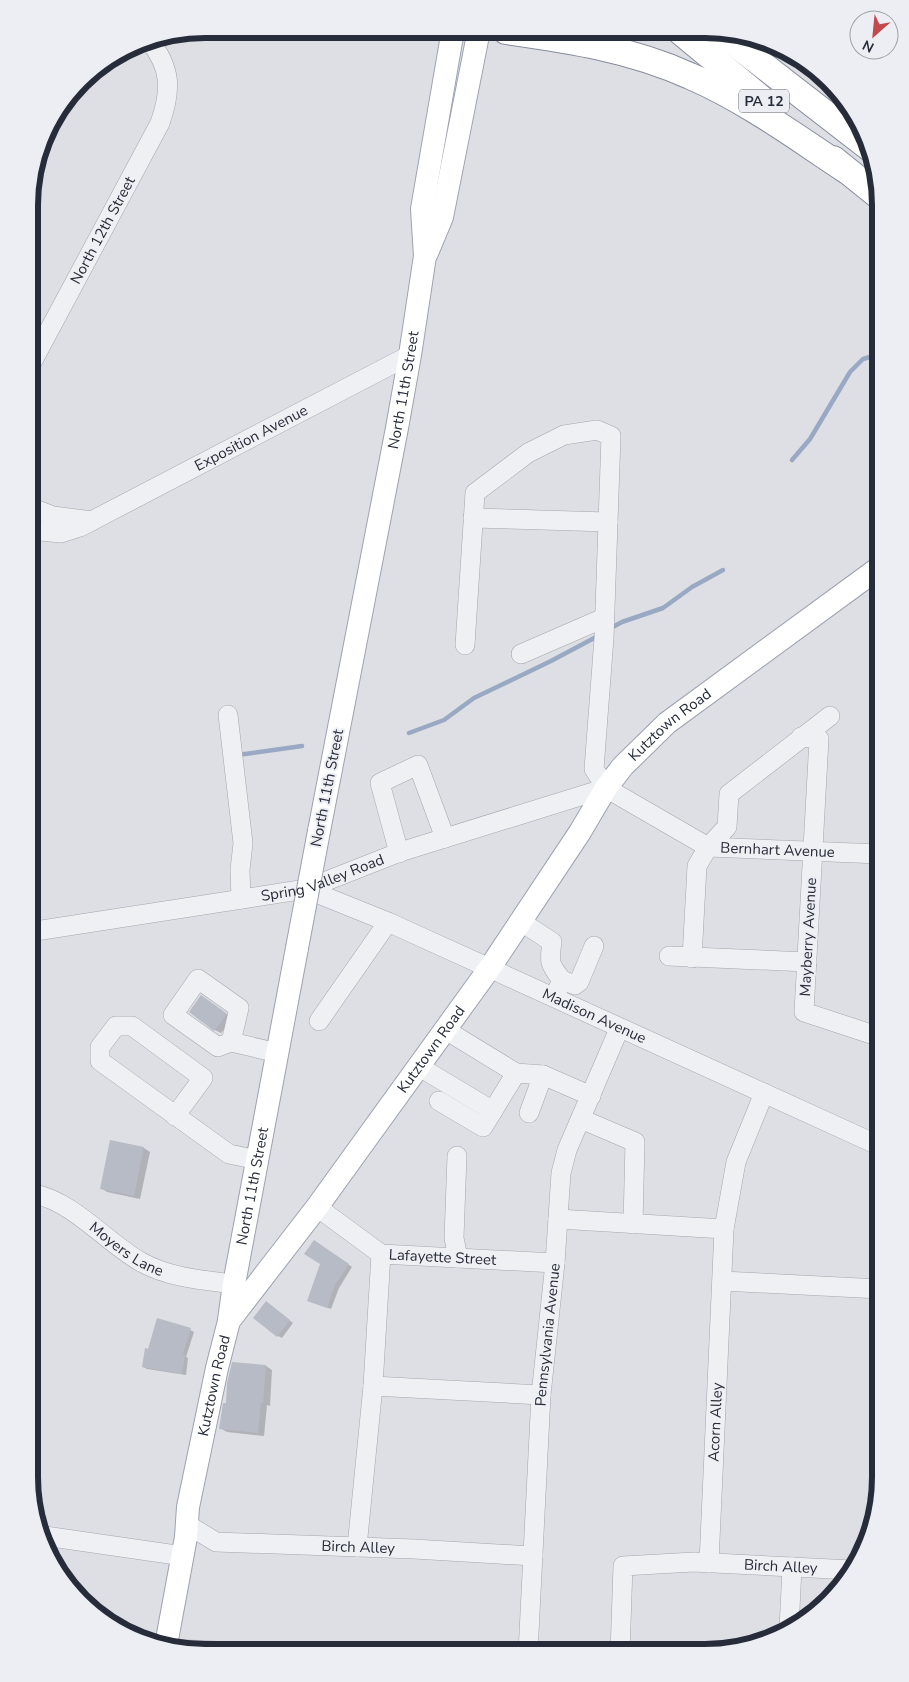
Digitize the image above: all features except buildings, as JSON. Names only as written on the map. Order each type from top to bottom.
[{"type":"highway","points":[[551,38],[645,58],[690,75],[749,107],[846,170]]},
{"type":"highway","name":"PA 12","points":[[688,38],[871,189]]},
{"type":"highway","name":"PA 12","points":[[730,40],[857,138]]},
{"type":"highway","points":[[767,50],[837,122]]},
{"type":"main road","name":"North 11th Street","points":[[229,1321],[234,1284],[318,832],[410,355],[425,256],[422,209],[452,38]]},
{"type":"main road","name":"North 11th Street","points":[[425,256],[442,217],[477,38]]},
{"type":"main road","name":"Kutztown Road","points":[[167,1640],[188,1525],[188,1507],[217,1368],[229,1321],[317,1207],[489,969],[580,832],[606,788],[623,766],[667,723],[872,573]]},
{"type":"street","name":"North 12th Street","points":[[38,351],[160,123],[166,107],[168,92],[166,73],[161,55],[153,45]]},
{"type":"street","name":"Exposition Avenue","points":[[38,531],[61,533],[93,521],[410,355]]},
{"type":"street","points":[[465,645],[475,493],[528,453],[564,435],[597,430],[611,436],[604,638],[594,768],[606,788]]},
{"type":"street","points":[[38,509],[64,518],[93,521]]},
{"type":"street","points":[[473,518],[608,522]]},
{"type":"street","points":[[520,654],[604,618]]},
{"type":"street","points":[[228,716],[243,842],[240,870],[241,899]]},
{"type":"street","points":[[692,958],[697,866],[708,847],[727,827],[729,794],[830,716]]},
{"type":"street","name":"Mayberry Avenue","points":[[801,737],[819,740],[804,1012],[871,1035]]},
{"type":"street","points":[[399,853],[380,783],[418,765],[445,838]]},
{"type":"street","name":"Spring Valley Road","points":[[38,931],[306,889],[399,853],[606,788]]},
{"type":"street","name":"Bernhart Avenue","points":[[606,788],[708,847],[871,854]]},
{"type":"street","name":"Madison Avenue","points":[[306,889],[388,922],[619,1029],[871,1142]]},
{"type":"street","points":[[520,921],[555,935],[550,955],[551,966],[562,980],[575,984],[579,982],[594,946]]},
{"type":"street","points":[[318,1021],[388,922]]},
{"type":"street","points":[[669,956],[806,962]]},
{"type":"street","points":[[553,998],[562,980]]},
{"type":"street","points":[[175,1116],[203,1078],[132,1026],[116,1026],[100,1047],[100,1061],[175,1116],[229,1154],[258,1160]]},
{"type":"street","points":[[444,1029],[516,1073],[543,1075],[591,1096]]},
{"type":"street","name":"Pennsylvania Avenue","points":[[528,1644],[540,1395],[555,1263],[561,1173],[567,1150],[619,1029]]},
{"type":"street","points":[[231,1042],[278,1053]]},
{"type":"street","points":[[418,1066],[493,1112]]},
{"type":"street","points":[[439,1101],[483,1127],[516,1073]]},
{"type":"street","points":[[529,1113],[543,1075]]},
{"type":"street","name":"Acorn Alley","points":[[709,1563],[724,1229],[736,1162],[764,1093]]},
{"type":"street","points":[[581,1119],[635,1142],[633,1224]]},
{"type":"street","points":[[458,1156],[454,1238],[458,1258]]},
{"type":"street","name":"Moyers Lane","points":[[38,1195],[48,1197],[61,1204],[125,1252],[152,1268],[177,1276],[234,1284]]},
{"type":"street","name":"Lafayette Street","points":[[317,1207],[381,1254],[555,1263]]},
{"type":"street","points":[[558,1220],[724,1229]]},
{"type":"street","points":[[357,1547],[373,1386],[381,1254]]},
{"type":"street","points":[[722,1281],[871,1289]]},
{"type":"street","points":[[373,1386],[540,1395]]},
{"type":"street","name":"Birch Alley","points":[[188,1525],[216,1542],[533,1556]]},
{"type":"street","points":[[48,1536],[183,1556]]},
{"type":"street","name":"Birch Alley","points":[[620,1644],[623,1566],[694,1562],[843,1570]]},
{"type":"street","points":[[789,1620],[792,1567]]},
{"type":"waterway","points":[[792,460],[810,439],[850,372],[863,359],[872,356]]},
{"type":"waterway","points":[[609,629],[622,622],[663,608],[692,587],[723,570]]},
{"type":"waterway","points":[[409,733],[444,720],[474,698],[598,636]]},
{"type":"waterway","points":[[238,755],[302,746]]}]
